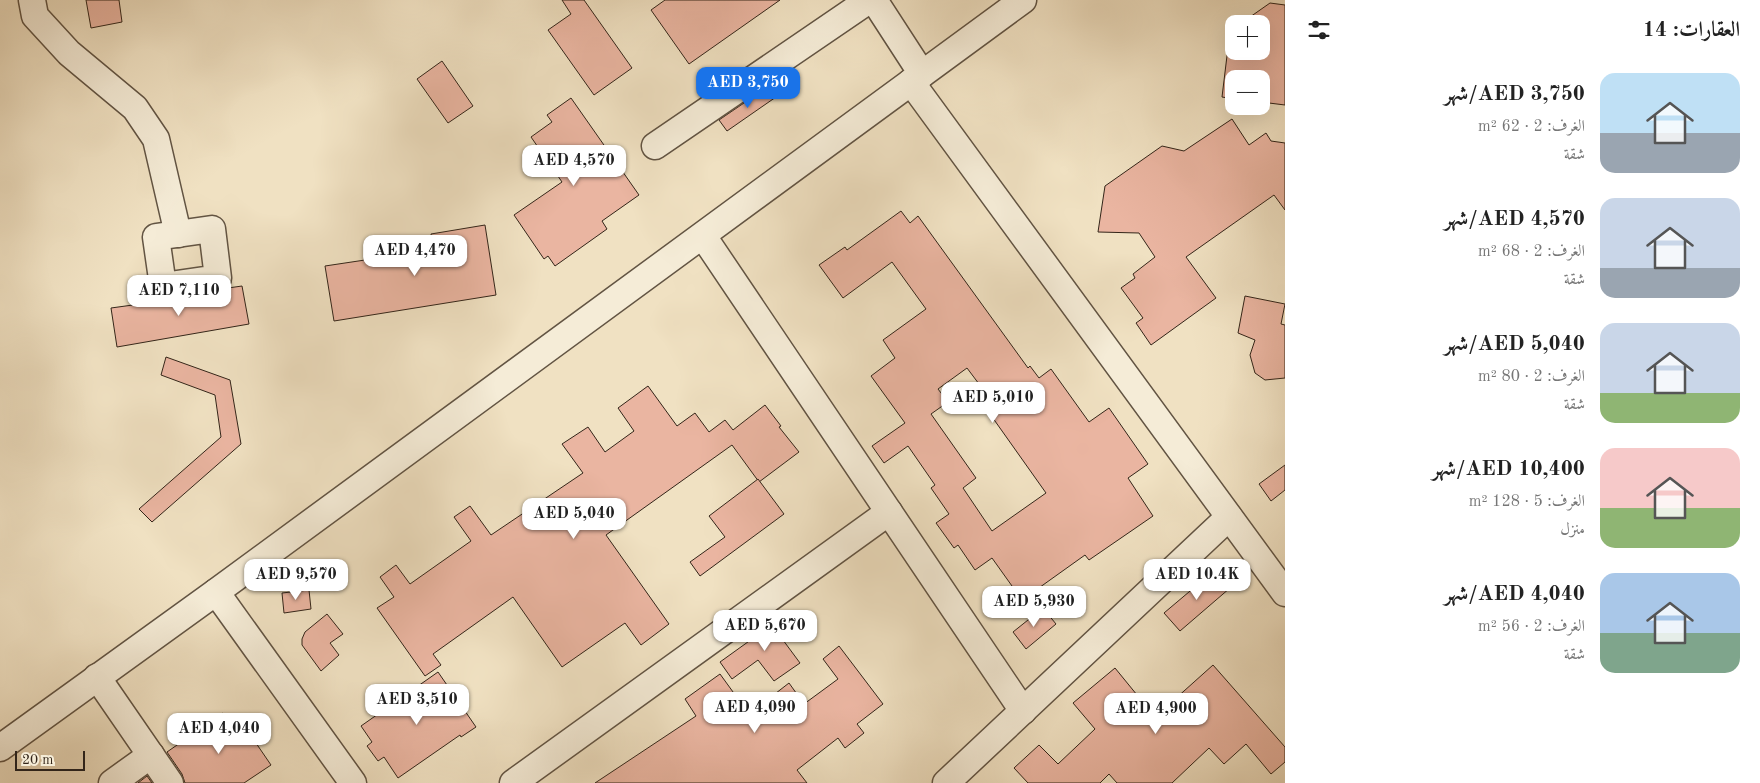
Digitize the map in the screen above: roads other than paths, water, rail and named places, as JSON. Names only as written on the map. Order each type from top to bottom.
[{"type":"street","points":[[32,0],[35,16],[69,54],[135,108],[156,139],[178,234]]},
{"type":"street","points":[[655,146],[869,0]]},
{"type":"street","points":[[874,0],[917,78],[1285,593]]},
{"type":"street","points":[[0,748],[703,236],[1023,0]]},
{"type":"street","points":[[703,236],[1023,711]]},
{"type":"street","points":[[513,783],[889,512]]},
{"type":"street","points":[[946,783],[1230,517]]},
{"type":"street","points":[[216,592],[353,783]]},
{"type":"street","points":[[97,677],[170,783]]},
{"type":"street","points":[[112,783],[151,754]]}]
